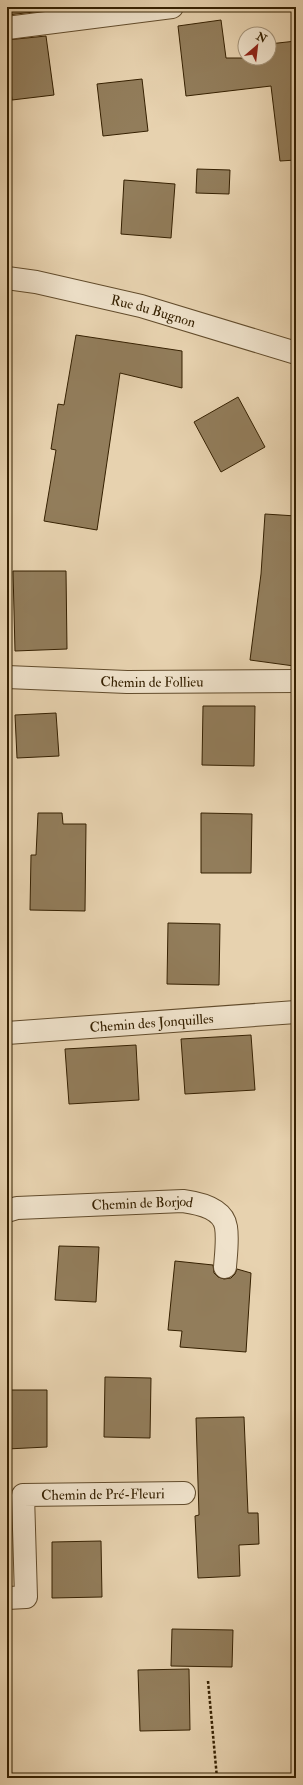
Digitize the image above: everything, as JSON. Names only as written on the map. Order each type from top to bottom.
[{"type":"street","points":[[7,28],[172,7]]},
{"type":"street","name":"Rue du Bugnon","points":[[7,278],[36,282],[141,306],[296,353]]},
{"type":"street","name":"Chemin de Follieu","points":[[7,677],[126,682],[296,680]]},
{"type":"street","name":"Chemin des Jonquilles","points":[[7,1033],[296,1012]]},
{"type":"street","name":"Chemin de Borjod","points":[[7,1211],[17,1208],[175,1201],[199,1203],[210,1208],[221,1216],[226,1225],[225,1268]]},
{"type":"street","name":"Chemin de Pré-Fleuri","points":[[7,1598],[26,1597],[23,1495],[184,1492]]},
{"type":"path","points":[[208,1681],[217,1778]]},
{"type":"building","points":[[7,7],[42,7],[43,11],[7,15]]},
{"type":"building","points":[[221,20],[226,58],[237,58],[237,66],[277,66],[277,43],[296,41],[296,160],[280,161],[271,86],[186,96],[178,26]]},
{"type":"building","points":[[46,36],[54,95],[12,100],[7,59],[7,40]]},
{"type":"building","points":[[142,79],[148,131],[103,136],[97,84]]},
{"type":"building","points":[[197,169],[230,170],[229,194],[196,193]]},
{"type":"building","points":[[124,180],[175,184],[171,238],[121,234]]},
{"type":"building","points":[[76,335],[182,351],[182,388],[120,373],[97,530],[44,521],[56,450],[51,449],[58,404],[64,405]]},
{"type":"building","points":[[238,397],[265,447],[221,472],[194,422]]},
{"type":"building","points":[[265,514],[296,516],[296,651],[294,666],[250,660],[261,574]]},
{"type":"building","points":[[13,571],[66,571],[67,649],[15,651]]},
{"type":"building","points":[[203,706],[255,706],[254,766],[202,765]]},
{"type":"building","points":[[56,713],[59,756],[17,758],[15,715]]},
{"type":"building","points":[[38,813],[62,813],[63,824],[86,824],[85,911],[30,910],[31,855],[36,855]]},
{"type":"building","points":[[201,813],[252,814],[251,873],[201,873]]},
{"type":"building","points":[[168,923],[220,924],[219,985],[167,984]]},
{"type":"building","points":[[251,1035],[255,1090],[185,1094],[181,1039]]},
{"type":"building","points":[[136,1045],[139,1100],[69,1104],[65,1049]]},
{"type":"building","points":[[59,1246],[99,1247],[96,1302],[55,1300]]},
{"type":"building","points":[[175,1261],[213,1265],[214,1273],[218,1277],[224,1279],[231,1278],[237,1269],[251,1273],[246,1352],[180,1347],[182,1331],[168,1330]]},
{"type":"building","points":[[105,1377],[151,1378],[150,1438],[104,1437]]},
{"type":"building","points":[[7,1390],[47,1390],[47,1447],[7,1449]]},
{"type":"building","points":[[244,1417],[248,1513],[258,1513],[259,1544],[239,1545],[240,1576],[198,1578],[195,1516],[199,1515],[196,1418]]},
{"type":"building","points":[[101,1541],[102,1597],[52,1598],[52,1542]]},
{"type":"building","points":[[172,1629],[233,1630],[232,1667],[171,1666]]},
{"type":"building","points":[[189,1669],[190,1730],[140,1731],[138,1670]]}]
